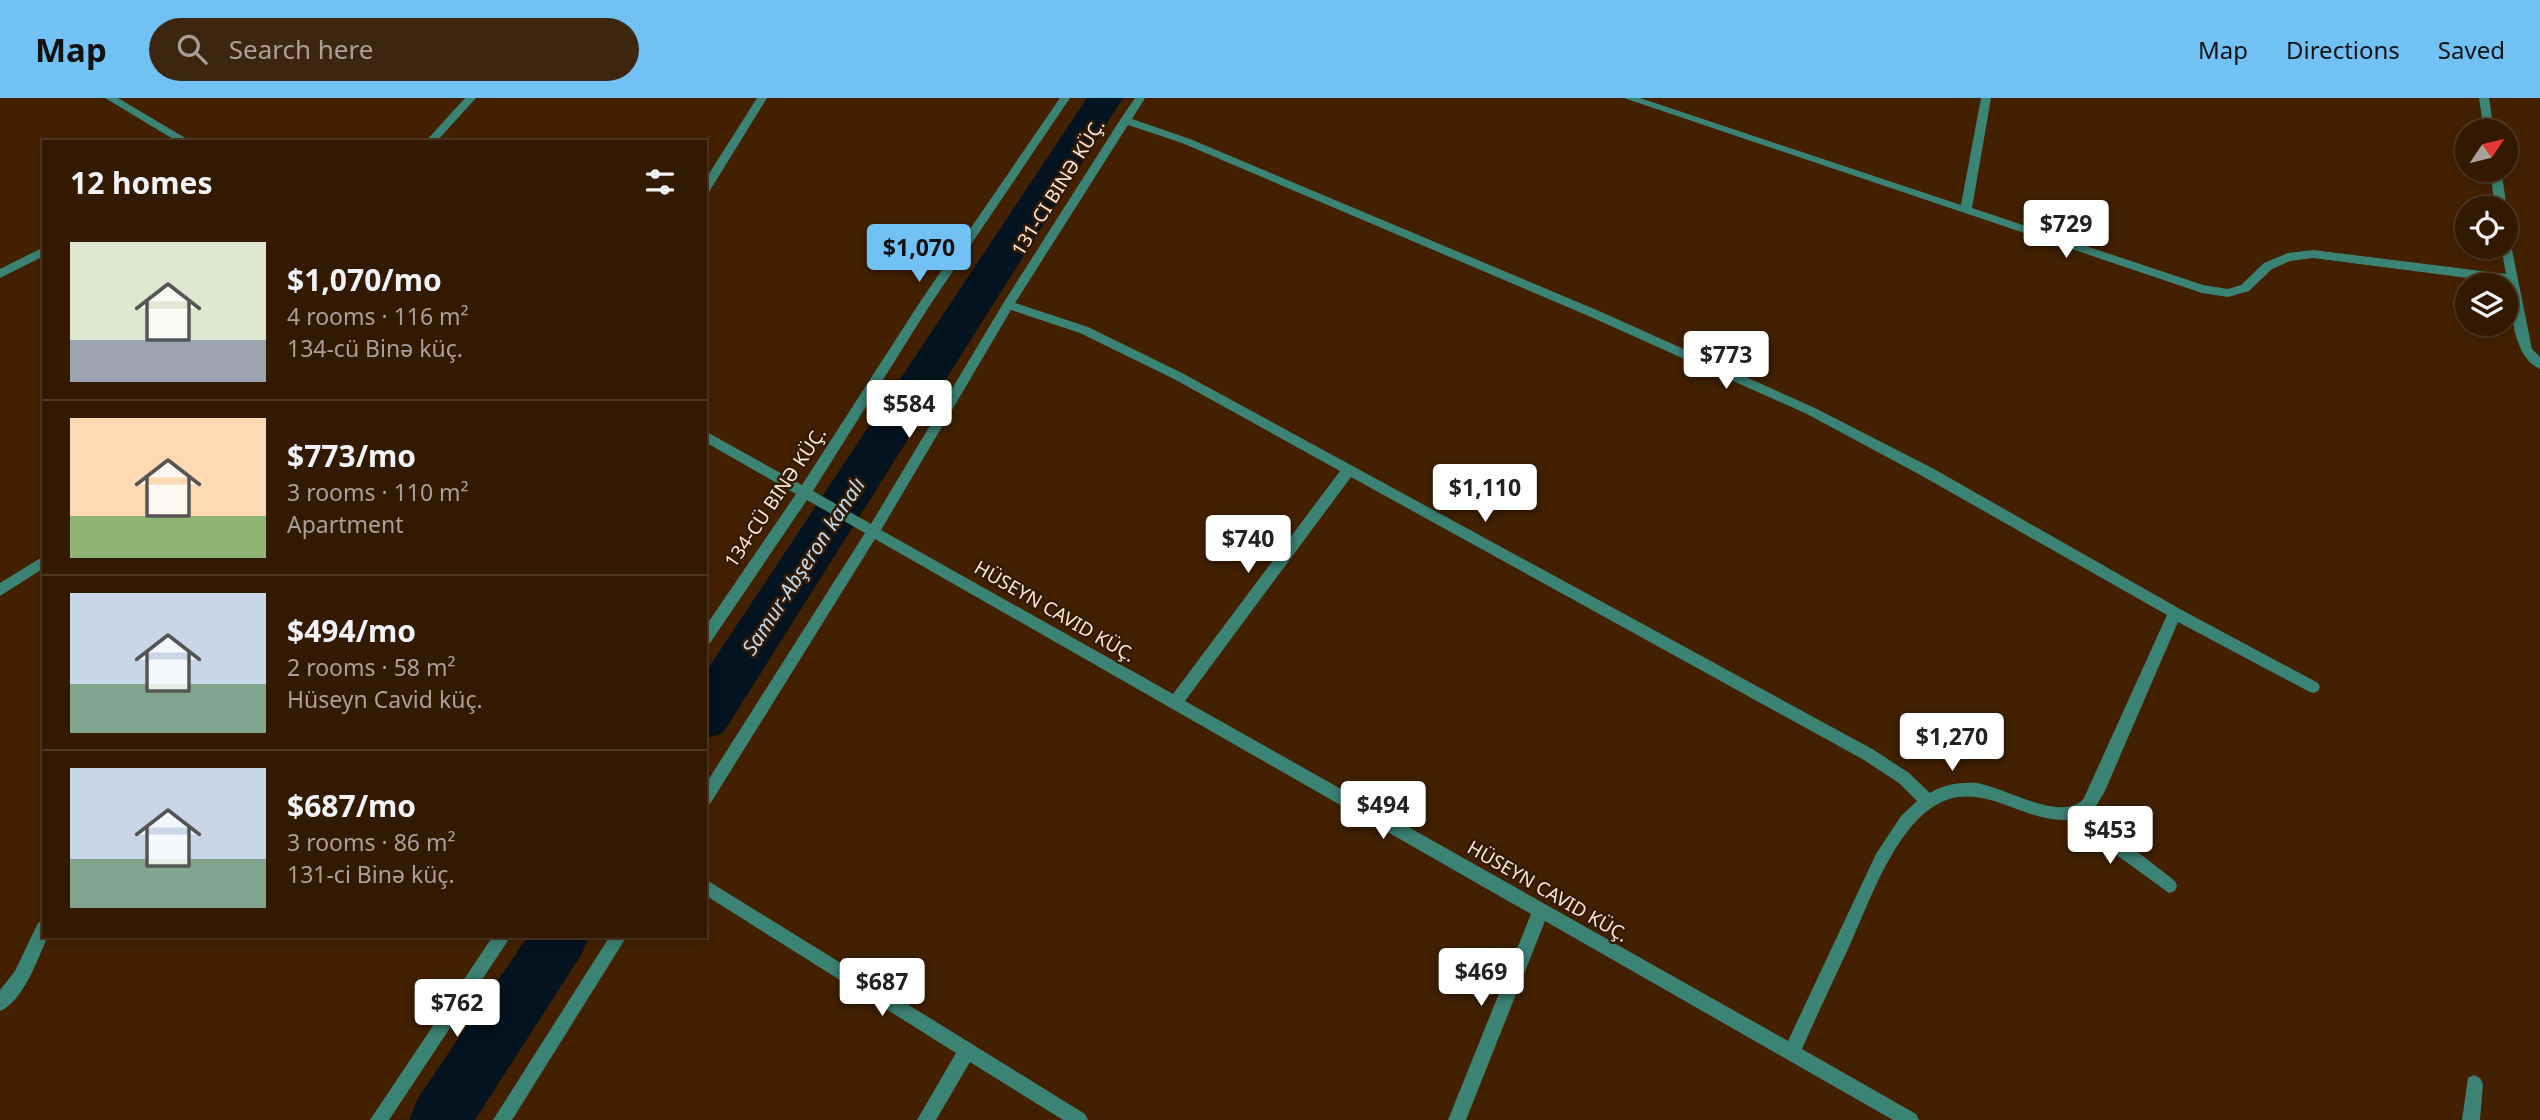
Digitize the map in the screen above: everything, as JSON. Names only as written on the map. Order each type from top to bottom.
[{"type":"street","points":[[110,98],[184,140]]},
{"type":"street","points":[[432,140],[471,98]]},
{"type":"street","points":[[707,186],[762,98]]},
{"type":"street","name":"134-CÜ BINƏ KÜÇ.","points":[[707,636],[805,492],[924,305],[1065,98]]},
{"type":"street","name":"131-CI BINƏ KÜÇ.","points":[[707,796],[874,530],[1009,305],[1140,98]]},
{"type":"street","points":[[1629,98],[2202,289],[2228,293],[2245,288],[2267,266],[2288,257],[2313,254],[2463,273]]},
{"type":"street","points":[[1966,210],[1986,98]]},
{"type":"street","points":[[2484,98],[2487,119]]},
{"type":"street","points":[[1125,120],[1186,141],[1505,276],[1798,405],[1929,472],[2175,613],[2313,687]]},
{"type":"street","points":[[0,274],[42,252]]},
{"type":"street","points":[[1009,305],[1084,331],[1131,351],[1869,755],[1904,778],[1929,802]]},
{"type":"street","points":[[2518,313],[2526,351],[2540,364]]},
{"type":"street","points":[[707,437],[805,492]]},
{"type":"street","points":[[1176,701],[1349,469]]},
{"type":"street","name":"HÜSEYN CAVID KÜÇ.","points":[[805,492],[1910,1120]]},
{"type":"street","points":[[0,590],[42,562]]},
{"type":"street","points":[[1792,1052],[1883,855],[1914,813],[1941,794],[1976,789],[1994,792],[2050,814],[2067,815],[2085,810],[2096,793],[2175,613]]},
{"type":"street","points":[[2085,810],[2105,836],[2124,854],[2169,886]]},
{"type":"street","points":[[707,887],[1079,1120]]},
{"type":"street","points":[[1457,1120],[1541,910]]},
{"type":"street","points":[[0,1003],[21,978],[42,932]]},
{"type":"street","points":[[379,1120],[502,938]]},
{"type":"street","points":[[502,1120],[618,938]]},
{"type":"street","points":[[926,1120],[968,1049]]},
{"type":"street","points":[[2471,1120],[2474,1084]]},
{"type":"waterway","name":"Samur-Abşeron kanalı","points":[[707,714],[1105,98]]},
{"type":"waterway","name":"Samur-Abşeron kanalı","points":[[440,1120],[560,938]]}]
